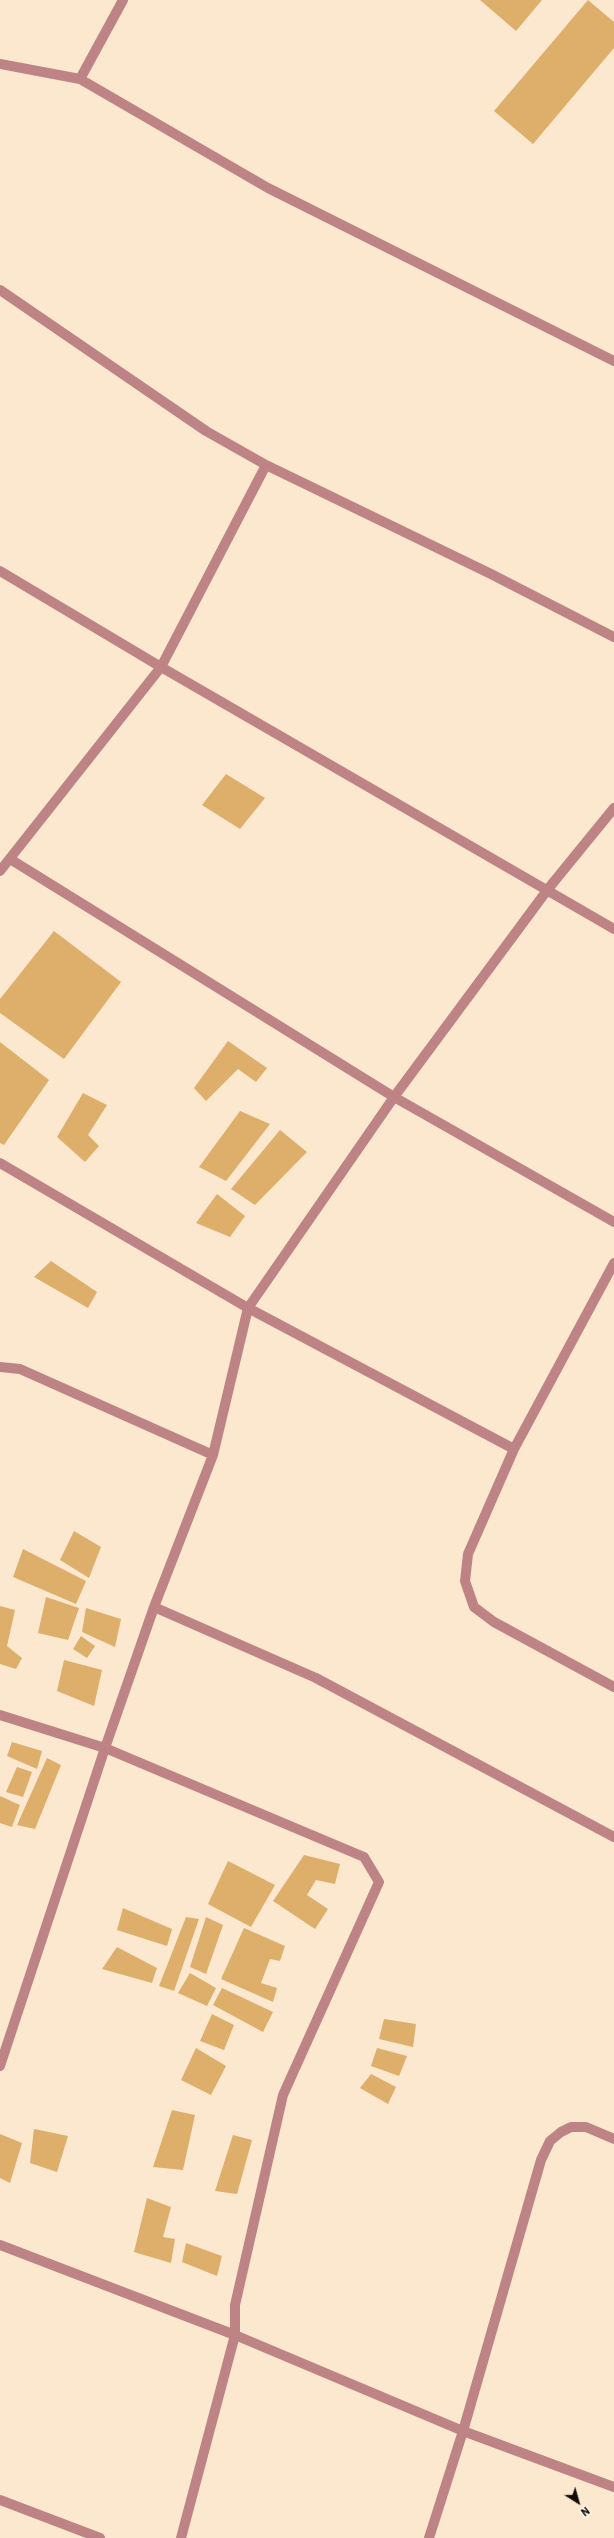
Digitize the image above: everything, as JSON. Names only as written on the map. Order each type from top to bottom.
[{"type":"street","points":[[80,79],[122,0]]},
{"type":"street","points":[[0,64],[80,79],[268,188],[614,361]]},
{"type":"street","points":[[0,290],[206,431],[266,465],[477,567],[614,637]]},
{"type":"street","points":[[0,871],[161,667],[266,465]]},
{"type":"street","points":[[0,571],[161,667],[548,889],[614,929]]},
{"type":"street","points":[[0,2066],[105,1748],[154,1607],[213,1455],[248,1308],[394,1097],[548,889],[614,808]]},
{"type":"street","points":[[10,859],[394,1097],[614,1222]]},
{"type":"street","points":[[0,1163],[248,1308],[514,1449]]},
{"type":"street","points":[[614,1263],[514,1449],[468,1554],[465,1581],[474,1607],[494,1622],[614,1688]]},
{"type":"street","points":[[0,1367],[20,1369],[213,1455]]},
{"type":"street","points":[[154,1607],[316,1678],[613,1834]]},
{"type":"street","points":[[0,1715],[105,1748],[364,1857],[379,1882],[283,2094],[235,2305],[235,2335],[182,2538]]},
{"type":"street","points":[[429,2538],[463,2431],[541,2160],[550,2141],[560,2132],[571,2127],[586,2127],[614,2139]]},
{"type":"street","points":[[0,2245],[235,2335],[463,2431],[614,2487]]},
{"type":"street","points":[[0,2500],[100,2538]]},
{"type":"building","points":[[480,0],[542,0],[516,31]]},
{"type":"building","points":[[588,0],[614,22],[614,48],[533,144],[494,111]]},
{"type":"building","points":[[226,774],[265,798],[240,829],[202,805]]},
{"type":"building","points":[[54,931],[121,982],[64,1059],[0,1013],[0,999]]},
{"type":"building","points":[[228,1041],[267,1068],[256,1082],[238,1069],[206,1101],[194,1088]]},
{"type":"building","points":[[0,1042],[49,1080],[4,1145],[0,1143]]},
{"type":"building","points":[[83,1093],[107,1105],[88,1135],[99,1146],[85,1162],[57,1137]]},
{"type":"building","points":[[240,1111],[270,1124],[226,1181],[199,1167]]},
{"type":"building","points":[[280,1130],[307,1152],[255,1205],[231,1189]]},
{"type":"building","points":[[217,1194],[245,1216],[230,1237],[196,1223]]},
{"type":"building","points":[[51,1261],[97,1292],[88,1308],[34,1277]]},
{"type":"building","points":[[74,1531],[101,1547],[89,1578],[60,1560]]},
{"type":"building","points":[[23,1549],[86,1581],[76,1604],[13,1577]]},
{"type":"building","points":[[46,1597],[79,1608],[68,1640],[38,1633]]},
{"type":"building","points":[[0,1606],[15,1610],[7,1646],[22,1658],[16,1669],[0,1664]]},
{"type":"building","points":[[86,1608],[121,1619],[115,1647],[82,1632]]},
{"type":"building","points":[[81,1636],[95,1646],[87,1658],[73,1649]]},
{"type":"building","points":[[64,1660],[102,1670],[94,1706],[57,1691]]},
{"type":"building","points":[[12,1742],[42,1751],[37,1769],[7,1756]]},
{"type":"building","points":[[47,1758],[61,1765],[35,1829],[17,1825]]},
{"type":"building","points":[[17,1767],[32,1772],[23,1797],[6,1792]]},
{"type":"building","points":[[0,1796],[20,1805],[12,1827],[0,1823]]},
{"type":"building","points":[[304,1855],[340,1864],[335,1884],[316,1880],[307,1895],[328,1909],[315,1929],[273,1901]]},
{"type":"building","points":[[228,1861],[275,1885],[251,1927],[208,1904]]},
{"type":"building","points":[[123,1908],[172,1929],[167,1946],[117,1930]]},
{"type":"building","points":[[186,1917],[199,1919],[174,1991],[159,1986]]},
{"type":"building","points":[[206,1917],[223,1925],[206,1974],[190,1967]]},
{"type":"building","points":[[244,1928],[285,1946],[280,1961],[270,1959],[261,1983],[277,1988],[273,2002],[221,1979]]},
{"type":"building","points":[[117,1947],[157,1968],[152,1983],[102,1969]]},
{"type":"building","points":[[190,1973],[216,1988],[207,2006],[178,1993]]},
{"type":"building","points":[[222,1988],[273,2012],[263,2032],[213,2005]]},
{"type":"building","points":[[212,2014],[234,2025],[224,2050],[200,2041]]},
{"type":"building","points":[[384,2019],[416,2024],[413,2047],[379,2039]]},
{"type":"building","points":[[196,2048],[226,2066],[211,2095],[181,2080]]},
{"type":"building","points":[[377,2048],[407,2056],[399,2076],[371,2066]]},
{"type":"building","points":[[371,2074],[396,2087],[388,2104],[360,2088]]},
{"type":"building","points":[[172,2110],[195,2115],[183,2170],[153,2167]]},
{"type":"building","points":[[34,2129],[68,2136],[57,2172],[30,2163]]},
{"type":"building","points":[[0,2134],[22,2143],[10,2183],[0,2178]]},
{"type":"building","points":[[233,2135],[252,2140],[237,2194],[215,2191]]},
{"type":"building","points":[[147,2198],[171,2207],[163,2237],[175,2239],[171,2263],[134,2252]]},
{"type":"building","points":[[186,2243],[222,2256],[217,2276],[182,2262]]}]
